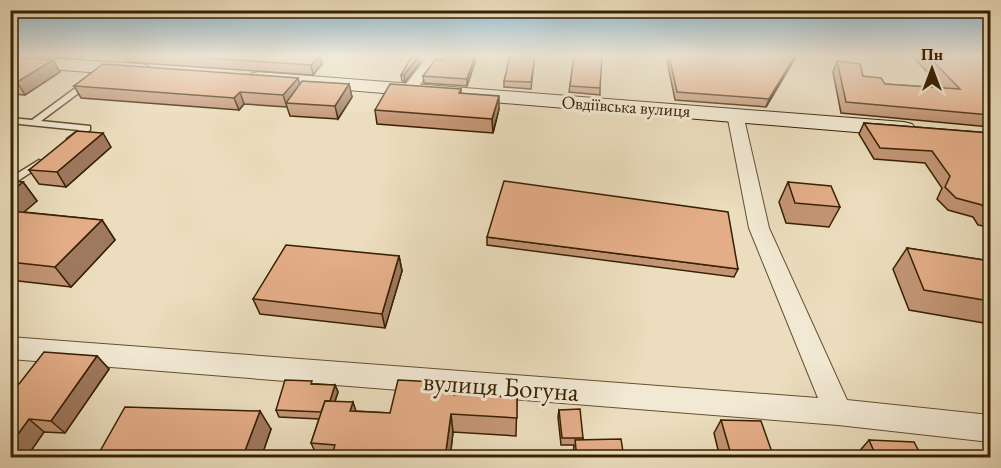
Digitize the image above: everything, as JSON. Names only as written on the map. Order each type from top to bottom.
[{"type":"main road","name":"Овдіївська вулиця","points":[[261,78],[921,130]]},
{"type":"street","points":[[410,89],[418,78]]},
{"type":"street","points":[[735,114],[759,228],[838,412]]},
{"type":"street","name":"вулиця Богуна","points":[[10,348],[838,412],[990,429]]},
{"type":"lane","points":[[34,122],[91,81]]},
{"type":"lane","points":[[10,120],[87,128],[59,148]]},
{"type":"lane","points":[[10,183],[50,155]]},
{"type":"building","points":[[10,78],[24,78],[17,82],[10,82]]},
{"type":"building","points":[[85,78],[298,78],[283,95],[240,92],[234,98],[74,86]]},
{"type":"building","points":[[505,78],[532,78],[531,82],[504,81]]},
{"type":"building","points":[[571,78],[601,78],[600,88],[570,86]]},
{"type":"building","points":[[674,78],[782,78],[769,99],[677,92]]},
{"type":"building","points":[[841,78],[880,78],[885,84],[960,89],[949,78],[990,78],[990,115],[846,102]]},
{"type":"building","points":[[302,81],[349,84],[335,106],[286,103]]},
{"type":"building","points":[[390,84],[461,89],[459,93],[499,96],[492,119],[375,110]]},
{"type":"building","points":[[864,123],[990,133],[990,144],[987,144],[990,148],[990,214],[982,205],[956,198],[945,187],[950,176],[932,151],[880,148]]},
{"type":"building","points":[[77,131],[103,133],[57,172],[29,170]]},
{"type":"building","points":[[10,181],[23,182],[10,192]]},
{"type":"building","points":[[504,181],[728,212],[738,269],[487,237]]},
{"type":"building","points":[[788,182],[831,186],[840,207],[795,203]]},
{"type":"building","points":[[10,211],[102,220],[55,267],[10,262]]},
{"type":"building","points":[[286,245],[399,256],[382,314],[253,299]]},
{"type":"building","points":[[907,248],[990,261],[990,301],[924,290]]},
{"type":"building","points":[[44,352],[97,356],[51,421],[29,419],[10,445],[10,384],[19,384]]},
{"type":"building","points":[[285,380],[335,385],[330,401],[325,401],[321,412],[276,410]]},
{"type":"building","points":[[398,380],[456,383],[454,395],[517,397],[517,418],[451,414],[445,458],[331,458],[335,445],[311,443],[325,401],[353,402],[350,411],[390,413]]},
{"type":"building","points":[[125,407],[260,411],[243,456],[99,453]]},
{"type":"building","points":[[580,409],[583,438],[562,438],[559,410]]},
{"type":"building","points":[[721,420],[761,421],[774,458],[732,458]]},
{"type":"building","points":[[621,439],[624,458],[577,458],[575,440]]},
{"type":"building","points":[[869,440],[914,442],[921,455],[935,458],[877,458]]}]
